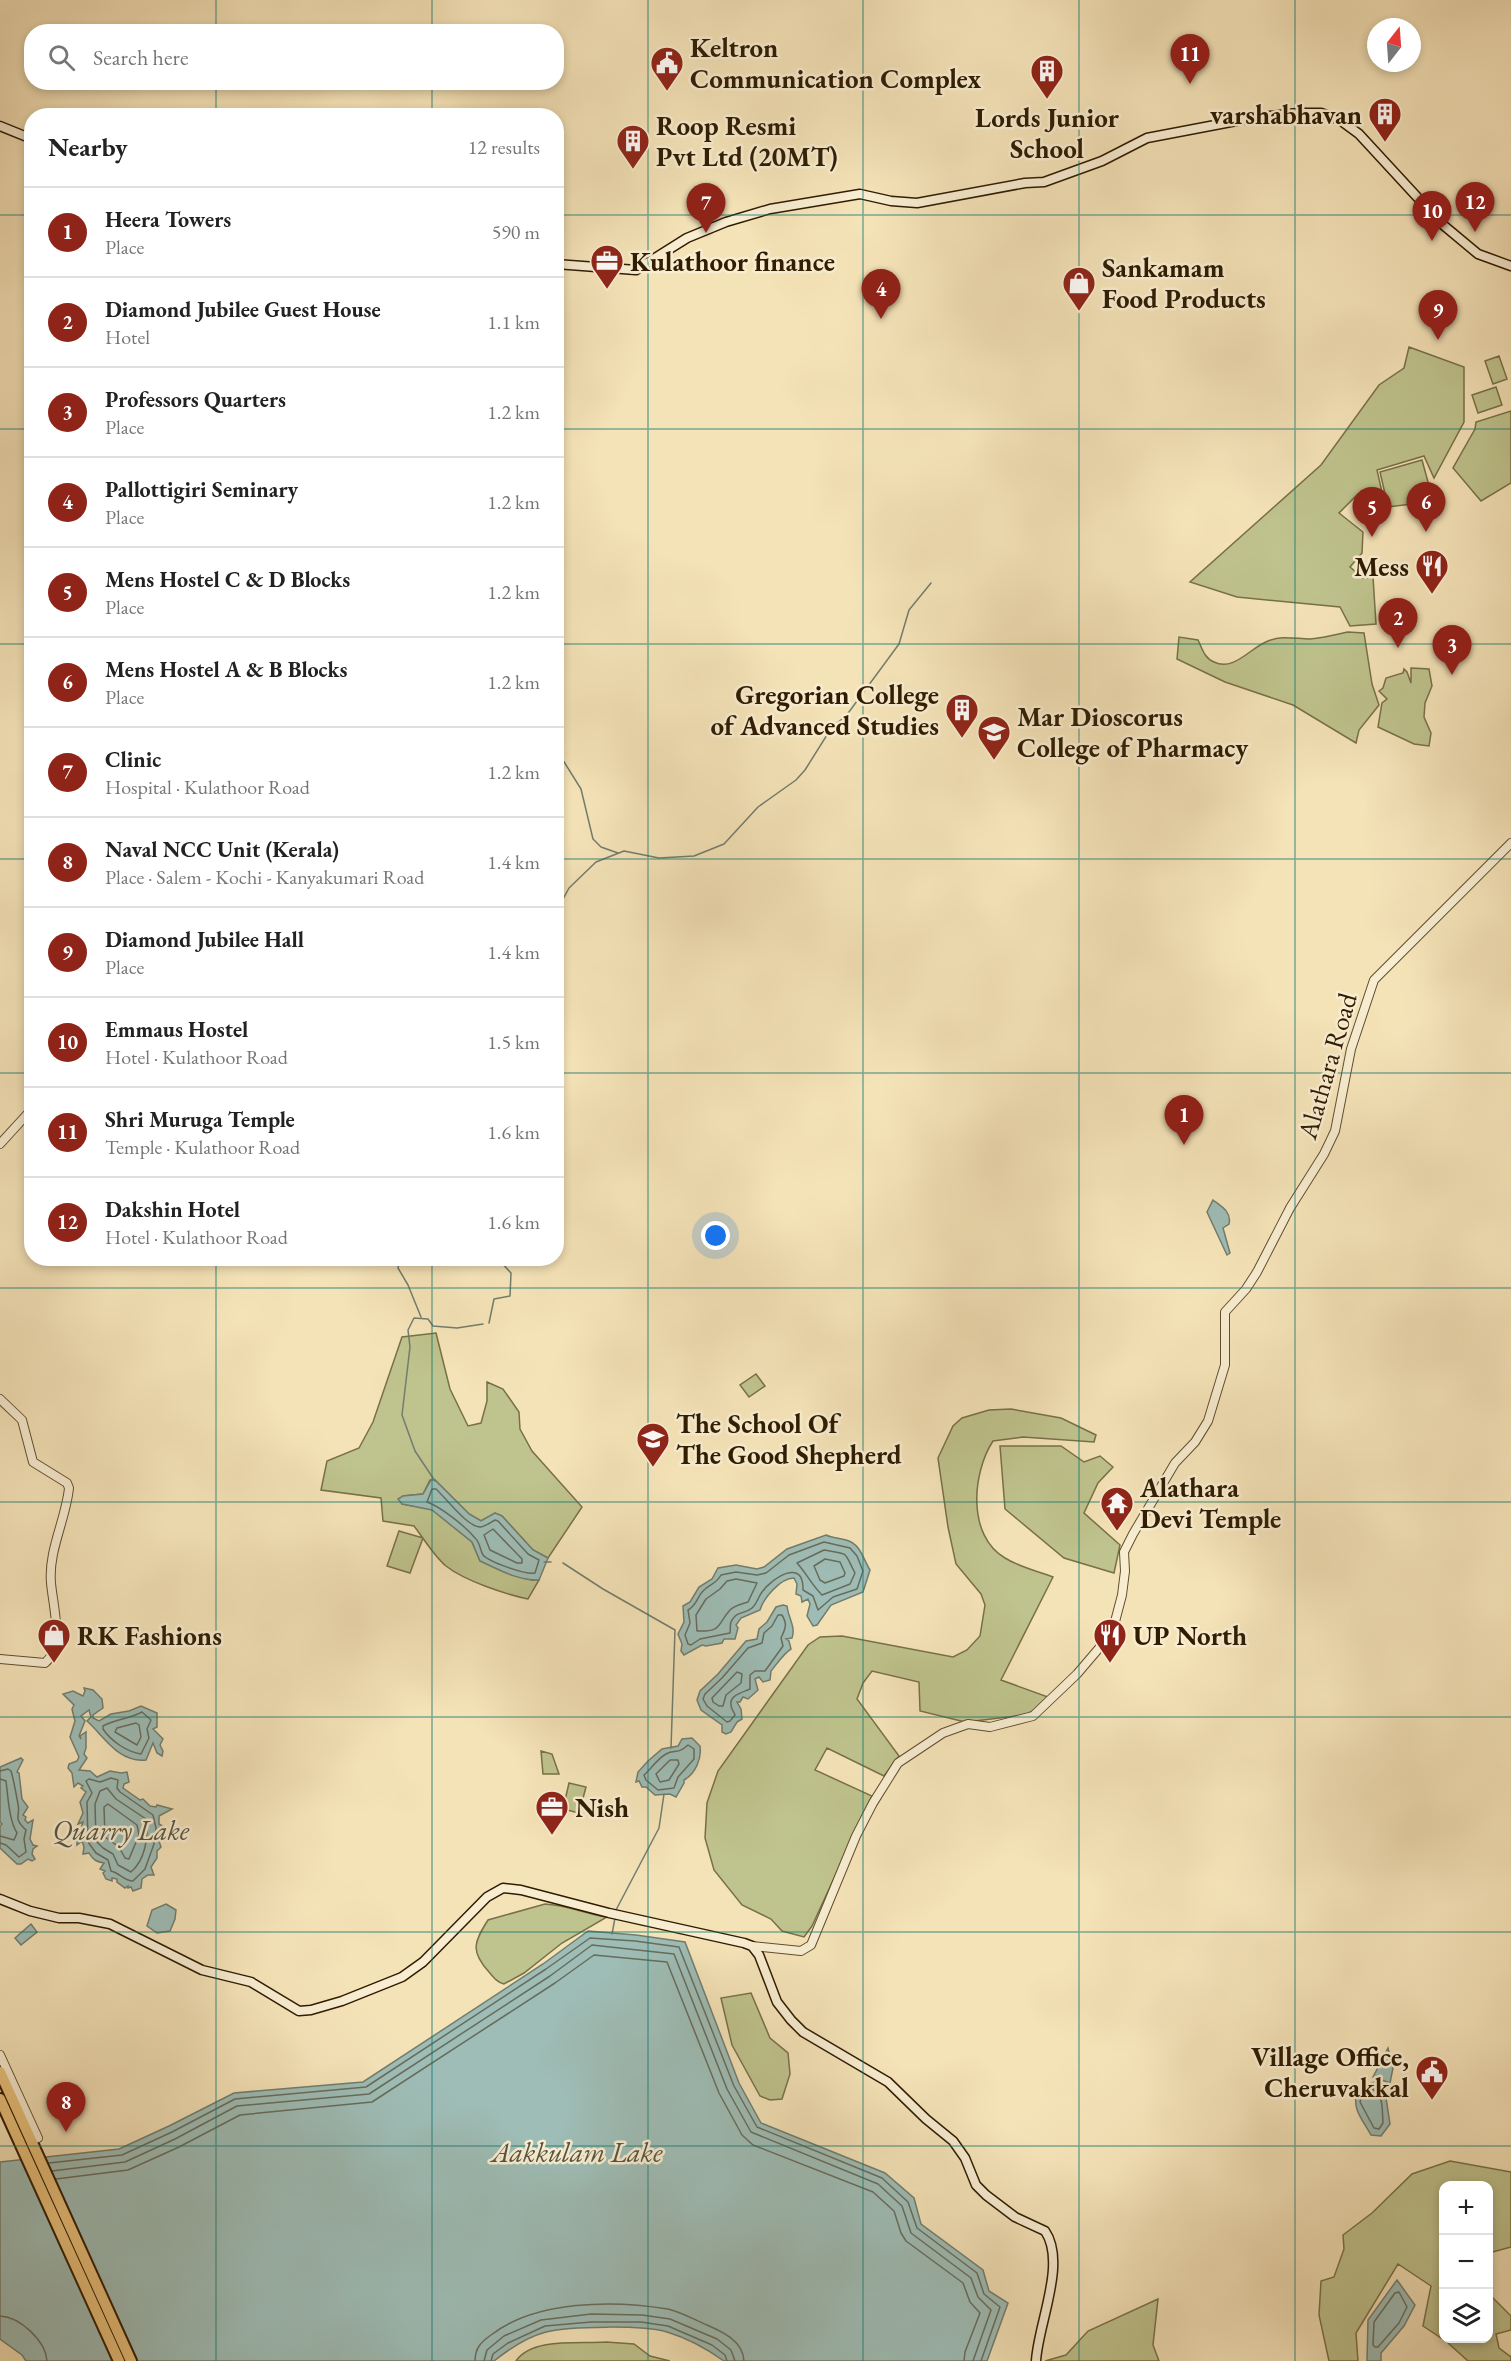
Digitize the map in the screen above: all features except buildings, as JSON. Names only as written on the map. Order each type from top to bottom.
[{"type":"highway","points":[[0,2072],[131,2361]]},
{"type":"highway","points":[[0,2099],[32,2146],[118,2361]]},
{"type":"main road","points":[[564,265],[636,270],[687,238],[726,222],[770,209],[860,194],[891,201],[917,203],[1025,183],[1044,182],[1102,161],[1137,141],[1164,133],[1252,118],[1309,113],[1330,116],[1347,124],[1359,134],[1442,224],[1478,254],[1511,266]]},
{"type":"main road","points":[[0,126],[24,136]]},
{"type":"main road","points":[[0,1899],[49,1916],[79,1918],[110,1924],[202,1970],[251,1982],[299,2011],[342,2001],[402,1977],[423,1962],[487,1897],[503,1888],[521,1890],[616,1915],[709,1934],[752,1946],[764,1966],[777,2002],[803,2032],[888,2082],[926,2120],[953,2141],[965,2158],[976,2185],[986,2195],[1015,2217],[1045,2230],[1053,2252],[1053,2263],[1036,2361]]},
{"type":"street","name":"Alathara Road","points":[[752,1946],[801,1951],[811,1945],[856,1836],[898,1763],[944,1733],[968,1724],[990,1727],[1032,1716],[1077,1674],[1112,1633],[1122,1595],[1125,1571],[1124,1552],[1176,1463],[1195,1442],[1208,1421],[1225,1365],[1225,1312],[1257,1272],[1290,1208],[1324,1154],[1335,1131],[1351,1049],[1374,980],[1511,843]]},
{"type":"street","points":[[0,1144],[24,1117]]},
{"type":"street","points":[[0,1399],[22,1420],[33,1462],[67,1484],[69,1488],[52,1569],[51,1583],[56,1637],[53,1655],[45,1663],[0,1659]]},
{"type":"street","points":[[0,2055],[32,2146]]},
{"type":"green space","points":[[1409,347],[1464,367],[1464,422],[1434,478],[1424,456],[1377,470],[1384,501],[1376,507],[1358,494],[1339,513],[1363,532],[1362,553],[1350,567],[1363,578],[1373,577],[1376,624],[1350,626],[1340,607],[1237,597],[1190,582],[1321,465],[1379,385],[1404,368]]},
{"type":"green space","points":[[1499,356],[1507,379],[1493,384],[1485,361]]},
{"type":"green space","points":[[1496,387],[1502,405],[1478,413],[1472,395]]},
{"type":"green space","points":[[1511,411],[1511,483],[1481,501],[1453,468],[1475,429],[1476,422]]},
{"type":"green space","points":[[1422,460],[1431,493],[1420,503],[1388,507],[1380,472]]},
{"type":"green space","points":[[1348,632],[1364,633],[1372,684],[1379,705],[1359,730],[1356,743],[1293,705],[1225,682],[1177,659],[1179,637],[1198,640],[1208,658],[1214,662],[1228,664],[1273,639],[1315,639]]},
{"type":"green space","points":[[1411,668],[1429,669],[1432,686],[1425,703],[1424,717],[1431,733],[1429,746],[1414,744],[1378,727],[1382,703],[1387,699],[1379,691],[1383,688],[1386,678],[1403,673],[1404,669],[1411,683]]},
{"type":"green space","points":[[436,1333],[450,1389],[468,1426],[481,1423],[487,1401],[487,1382],[503,1389],[519,1412],[520,1429],[532,1451],[582,1507],[548,1558],[533,1550],[502,1516],[495,1513],[481,1521],[469,1514],[435,1480],[430,1480],[423,1494],[403,1496],[402,1504],[432,1509],[472,1542],[480,1561],[531,1580],[539,1580],[528,1599],[474,1582],[454,1572],[433,1552],[414,1526],[383,1521],[381,1498],[321,1490],[327,1461],[359,1448],[373,1422],[402,1337]]},
{"type":"green space","points":[[756,1374],[765,1386],[749,1397],[740,1385]]},
{"type":"green space","points":[[1011,1409],[1061,1418],[1096,1435],[1094,1442],[1023,1437],[993,1441],[986,1454],[978,1486],[979,1520],[984,1535],[993,1548],[1016,1564],[1053,1577],[1001,1680],[1048,1697],[1040,1707],[1025,1715],[965,1722],[920,1711],[919,1682],[872,1671],[863,1683],[857,1699],[899,1756],[884,1776],[827,1748],[815,1770],[872,1796],[812,1926],[804,1937],[782,1931],[771,1919],[742,1905],[714,1870],[705,1838],[707,1803],[718,1771],[808,1645],[820,1637],[842,1636],[953,1657],[967,1650],[980,1636],[985,1605],[981,1594],[956,1564],[938,1458],[953,1426],[962,1418],[989,1410]]},
{"type":"green space","points":[[1000,1446],[1061,1446],[1084,1462],[1100,1456],[1113,1467],[1098,1483],[1084,1513],[1120,1545],[1114,1573],[1064,1558],[1005,1509]]},
{"type":"green space","points":[[399,1531],[423,1538],[410,1573],[387,1566]]},
{"type":"green space","points":[[541,1751],[552,1754],[559,1774],[543,1774]]},
{"type":"green space","points":[[569,1783],[586,1787],[579,1813],[563,1809]]},
{"type":"green space","points":[[545,1904],[607,1917],[562,1943],[524,1973],[504,1984],[499,1982],[483,1965],[477,1952],[477,1941],[483,1928],[488,1920]]},
{"type":"green space","points":[[751,1993],[770,2038],[788,2053],[790,2074],[782,2099],[770,2100],[760,2096],[732,2045],[721,1998]]},
{"type":"green space","points":[[1450,2161],[1511,2172],[1511,2247],[1493,2252],[1493,2181],[1439,2181],[1439,2337],[1423,2326],[1431,2286],[1398,2264],[1356,2333],[1358,2361],[1329,2361],[1319,2315],[1321,2281],[1334,2277],[1344,2249],[1343,2235],[1372,2213],[1412,2174]]},
{"type":"green space","points":[[1493,2298],[1511,2316],[1511,2330],[1496,2334],[1499,2348],[1511,2357],[1511,2361],[1468,2361],[1448,2343],[1493,2343]]},
{"type":"green space","points":[[1158,2299],[1153,2345],[1159,2361],[1045,2361],[1066,2355],[1088,2331]]},
{"type":"green space","points":[[606,2342],[634,2344],[650,2356],[670,2361],[516,2361],[523,2353],[545,2345]]},
{"type":"water","points":[[1213,1200],[1229,1216],[1229,1224],[1223,1228],[1230,1253],[1227,1255],[1207,1212]]},
{"type":"water","points":[[431,1480],[435,1480],[469,1514],[481,1521],[495,1513],[502,1516],[533,1550],[548,1558],[539,1580],[516,1577],[480,1561],[472,1542],[432,1510],[402,1504],[398,1499],[403,1496],[423,1494]]},
{"type":"water","points":[[826,1535],[851,1542],[861,1552],[870,1570],[863,1592],[831,1605],[817,1625],[813,1626],[807,1616],[810,1604],[808,1599],[802,1602],[801,1596],[796,1594],[797,1584],[794,1578],[783,1581],[765,1600],[760,1610],[741,1618],[736,1625],[738,1628],[735,1639],[724,1639],[722,1643],[702,1645],[684,1655],[678,1634],[684,1622],[683,1606],[690,1602],[699,1587],[712,1579],[718,1568],[736,1565],[757,1569],[764,1567],[787,1549]]},
{"type":"water","points":[[787,1606],[792,1626],[792,1638],[786,1639],[791,1649],[771,1671],[770,1680],[763,1682],[759,1677],[755,1679],[758,1690],[748,1699],[743,1697],[740,1702],[737,1702],[741,1709],[742,1719],[737,1722],[731,1732],[726,1734],[722,1732],[722,1725],[701,1710],[697,1700],[700,1691],[746,1641],[757,1639],[759,1629],[767,1622],[776,1607]]},
{"type":"water","name":"Quarry Lake","points":[[84,1688],[93,1690],[102,1699],[103,1708],[93,1715],[93,1718],[99,1721],[111,1714],[141,1706],[157,1713],[157,1727],[153,1729],[163,1739],[160,1745],[163,1751],[162,1756],[157,1753],[153,1743],[146,1760],[127,1757],[112,1747],[87,1721],[91,1717],[89,1710],[81,1716],[85,1721],[79,1736],[81,1739],[80,1736],[86,1732],[84,1754],[87,1758],[79,1770],[90,1771],[97,1777],[110,1771],[127,1772],[129,1782],[124,1784],[123,1788],[140,1800],[143,1799],[150,1806],[156,1807],[157,1805],[172,1809],[159,1816],[159,1824],[164,1827],[161,1830],[162,1841],[159,1841],[161,1847],[151,1867],[154,1875],[148,1875],[142,1879],[141,1888],[133,1891],[131,1887],[125,1888],[117,1882],[117,1879],[112,1878],[112,1881],[106,1879],[103,1873],[105,1871],[100,1869],[104,1863],[95,1860],[89,1853],[83,1854],[82,1841],[77,1845],[77,1841],[83,1837],[80,1832],[83,1822],[78,1824],[83,1813],[80,1802],[86,1792],[78,1783],[74,1787],[72,1773],[68,1768],[69,1764],[77,1761],[79,1757],[70,1737],[75,1721],[72,1709],[74,1705],[63,1694],[73,1691],[83,1696]]},
{"type":"water","points":[[692,1738],[700,1746],[699,1761],[684,1780],[676,1797],[670,1794],[655,1795],[646,1787],[642,1787],[639,1781],[636,1782],[638,1772],[662,1749],[678,1746],[682,1739]]},
{"type":"water","name":"Quarry Lake","points":[[21,1758],[23,1760],[17,1772],[22,1799],[28,1807],[23,1815],[28,1823],[33,1820],[30,1839],[33,1845],[37,1846],[33,1849],[32,1854],[35,1859],[32,1861],[28,1859],[17,1864],[0,1848],[0,1826],[2,1824],[0,1822],[0,1767]]},
{"type":"water","points":[[166,1904],[176,1910],[175,1919],[170,1931],[157,1933],[147,1926],[152,1910]]},
{"type":"water","points":[[31,1924],[37,1932],[21,1945],[15,1938]]},
{"type":"water","name":"Aakkulam Lake","points":[[588,1931],[685,1942],[739,2083],[761,2123],[885,2173],[914,2198],[921,2224],[983,2270],[989,2291],[1008,2303],[987,2361],[724,2361],[697,2344],[674,2334],[625,2327],[571,2328],[546,2332],[518,2344],[494,2361],[26,2361],[22,2355],[0,2339],[0,2162],[119,2149],[234,2093],[363,2082],[543,1964]]},
{"type":"water","points":[[1388,2048],[1393,2068],[1390,2083],[1373,2077]]},
{"type":"water","points":[[1377,2081],[1385,2091],[1390,2124],[1381,2136],[1371,2135],[1358,2113],[1356,2103],[1357,2089]]},
{"type":"water","points":[[1397,2280],[1415,2305],[1404,2326],[1381,2353],[1381,2361],[1367,2361],[1368,2320]]},
{"type":"waterway","points":[[564,897],[569,888],[596,862],[624,851],[659,858],[694,856],[724,844],[758,807],[796,780],[805,770],[832,727],[846,716],[899,644],[909,610],[931,583]]},
{"type":"waterway","points":[[564,762],[581,789],[593,839],[601,847],[618,853]]},
{"type":"waterway","points":[[399,1266],[421,1317]]},
{"type":"waterway","points":[[489,1323],[494,1299],[510,1296],[511,1273],[504,1266]]},
{"type":"waterway","points":[[435,1481],[415,1451],[402,1415],[410,1347],[408,1330],[414,1318],[428,1319],[433,1326],[457,1328],[483,1324]]},
{"type":"waterway","points":[[544,1562],[551,1562]]},
{"type":"waterway","points":[[563,1563],[675,1630],[671,1748]]},
{"type":"waterway","points":[[616,1910],[659,1828],[664,1794]]},
{"type":"waterway","points":[[612,1934],[615,1918]]},
{"type":"place","name":"Shri Muruga Temple","points":[[1190,84]]},
{"type":"place","name":"Keltron Communication Complex","points":[[667,92]]},
{"type":"place","name":"Lords Junior School","points":[[1047,100]]},
{"type":"place","name":"varshabhavan","points":[[1385,143]]},
{"type":"place","name":"Roop Resmi Pvt Ltd (20MT)","points":[[633,170]]},
{"type":"place","name":"Dakshin Hotel","points":[[1475,232]]},
{"type":"place","name":"Clinic","points":[[706,233]]},
{"type":"place","name":"Emmaus Hostel","points":[[1432,241]]},
{"type":"place","name":"Kulathoor finance","points":[[607,290]]},
{"type":"place","name":"Sankamam Food Products","points":[[1079,312]]},
{"type":"place","name":"Pallottigiri Seminary","points":[[881,319]]},
{"type":"place","name":"Diamond Jubilee Hall","points":[[1438,340]]},
{"type":"place","name":"Mens Hostel A & B Blocks","points":[[1426,532]]},
{"type":"place","name":"Mens Hostel C & D Blocks","points":[[1372,537]]},
{"type":"place","name":"Mess","points":[[1432,595]]},
{"type":"place","name":"Diamond Jubilee Guest House","points":[[1398,648]]},
{"type":"place","name":"Professors Quarters","points":[[1452,675]]},
{"type":"place","name":"Gregorian College of Advanced Studies","points":[[962,739]]},
{"type":"place","name":"Mar Dioscorus College of Pharmacy","points":[[994,761]]},
{"type":"place","name":"Heera Towers","points":[[1184,1145]]},
{"type":"place","name":"The School Of The Good Shepherd","points":[[653,1468]]},
{"type":"place","name":"Alathara Devi Temple","points":[[1117,1532]]},
{"type":"place","name":"RK Fashions","points":[[54,1664]]},
{"type":"place","name":"UP North","points":[[1110,1664]]},
{"type":"place","name":"Nish","points":[[552,1836]]},
{"type":"place","name":"Village Office, Cheruvakkal","points":[[1432,2101]]},
{"type":"place","name":"Naval NCC Unit (Kerala)","points":[[66,2132]]}]
